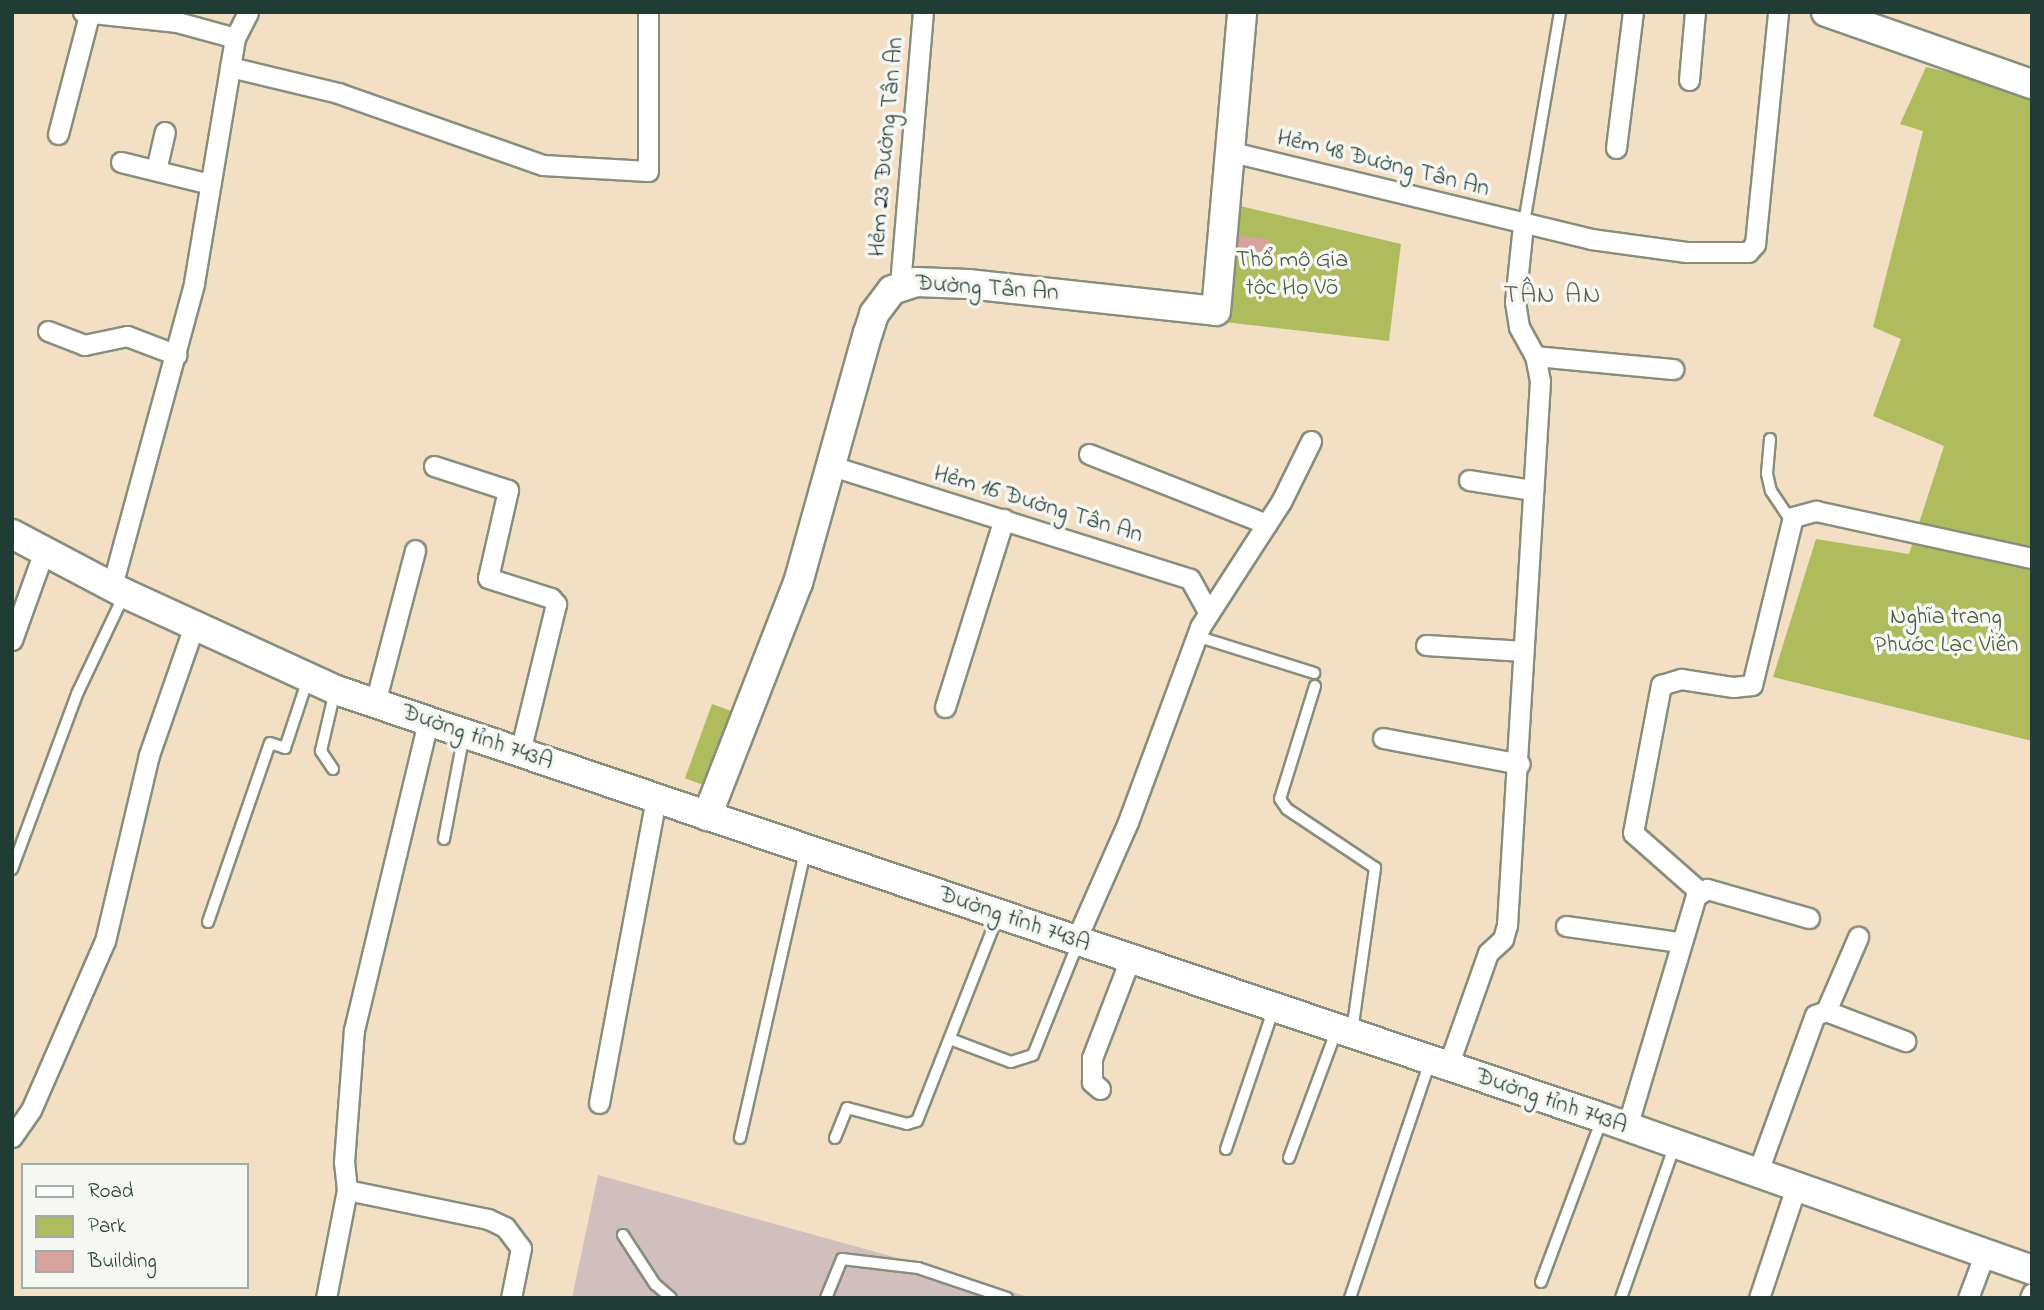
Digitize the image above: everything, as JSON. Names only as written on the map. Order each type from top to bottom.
[{"type":"main road","name":"Đường Tân An","points":[[706,816],[784,623],[832,466],[874,314],[900,285],[968,284],[1216,311],[1232,152],[1242,12]]},
{"type":"main road","points":[[1826,12],[1855,16],[2032,84]]},
{"type":"main road","name":"Đường tỉnh 743A","points":[[12,534],[43,554],[336,690],[1615,1123],[2032,1270]]},
{"type":"street","points":[[118,589],[177,355],[235,38],[248,12]]},
{"type":"street","points":[[230,67],[338,93],[544,165],[648,171],[648,12]]},
{"type":"street","name":"Hẻm 23 Đường Tân An","points":[[900,285],[923,12]]},
{"type":"street","points":[[1616,148],[1633,12]]},
{"type":"street","points":[[1689,80],[1695,12]]},
{"type":"street","name":"Hẻm 48 Đường Tân An","points":[[1232,152],[1523,224],[1644,248],[1710,253],[1753,249],[1778,12]]},
{"type":"street","points":[[58,134],[86,14],[177,22],[235,38]]},
{"type":"street","points":[[156,170],[165,132]]},
{"type":"street","points":[[121,162],[210,184]]},
{"type":"street","points":[[1439,1063],[1488,953],[1503,939],[1507,925],[1520,764],[1540,381],[1535,356],[1519,327],[1515,302],[1523,224]]},
{"type":"street","points":[[48,331],[84,345],[127,336],[177,355]]},
{"type":"street","points":[[1535,356],[1674,369]]},
{"type":"street","points":[[1077,941],[1129,822],[1196,636],[1208,612],[1267,524],[1311,441]]},
{"type":"street","points":[[1089,454],[1267,524]]},
{"type":"street","points":[[433,466],[508,490],[488,578],[551,598],[556,604],[520,752]]},
{"type":"street","name":"Hẻm 16 Đường Tân An","points":[[832,466],[1191,579],[1208,612]]},
{"type":"street","points":[[1469,480],[1533,490]]},
{"type":"street","points":[[1700,892],[1633,833],[1632,819],[1661,685],[1681,679],[1733,687],[1752,685],[1791,522],[1804,511],[1816,511],[2032,558]]},
{"type":"street","points":[[944,707],[1004,519]]},
{"type":"street","points":[[374,703],[415,550]]},
{"type":"street","points":[[14,632],[43,554]]},
{"type":"street","points":[[12,1137],[31,1110],[105,941],[149,755],[195,623]]},
{"type":"street","points":[[1426,645],[1524,651]]},
{"type":"street","points":[[326,1298],[347,1190],[344,1162],[354,1030],[428,722]]},
{"type":"street","points":[[1383,738],[1520,764]]},
{"type":"street","points":[[599,1103],[656,799]]},
{"type":"street","points":[[1615,1123],[1691,904],[1700,892],[1707,889],[1809,918]]},
{"type":"street","points":[[1566,926],[1679,942]]},
{"type":"street","points":[[1826,1011],[1857,937]]},
{"type":"street","points":[[1100,1089],[1093,1083],[1092,1058],[1130,959]]},
{"type":"street","points":[[1757,1174],[1815,1015],[1826,1011],[1905,1041]]},
{"type":"street","points":[[1759,1298],[1796,1187]]},
{"type":"street","points":[[347,1190],[488,1219],[505,1227],[521,1248],[511,1298]]},
{"type":"street","points":[[1968,1298],[1985,1253]]},
{"type":"lane","points":[[1523,224],[1560,12]]},
{"type":"lane","points":[[1770,439],[1767,474],[1771,491],[1791,522]]},
{"type":"lane","points":[[12,869],[118,589]]},
{"type":"lane","points":[[1196,636],[1314,673]]},
{"type":"lane","points":[[208,922],[270,743],[285,748],[308,679]]},
{"type":"lane","points":[[1289,1158],[1345,1031],[1375,868],[1287,809],[1280,799],[1315,687]]},
{"type":"lane","points":[[334,769],[321,751],[336,690]]},
{"type":"lane","points":[[444,839],[464,734]]},
{"type":"lane","points":[[740,1138],[805,849]]},
{"type":"lane","points":[[835,1138],[847,1108],[908,1124],[917,1121],[999,914]]},
{"type":"lane","points":[[950,1039],[1011,1062],[1033,1055],[1077,941]]},
{"type":"lane","points":[[1226,1149],[1275,1007]]},
{"type":"lane","points":[[1350,1298],[1439,1063]]},
{"type":"lane","points":[[1541,1282],[1615,1123]]},
{"type":"lane","points":[[1620,1298],[1675,1144]]},
{"type":"lane","points":[[623,1235],[655,1284],[671,1298]]},
{"type":"lane","points":[[826,1298],[842,1259],[918,1268],[1007,1298]]},
{"type":"shaded area","points":[[598,1175],[970,1278],[1031,1298],[572,1298]]},
{"type":"green space","name":"Nghĩa trang Phước Lạc Viên","points":[[1926,67],[2032,92],[2032,741],[1773,677],[1816,539],[1909,554],[1944,446],[1873,416],[1901,339],[1873,327],[1923,131],[1900,124]]},
{"type":"green space","name":"Thổ mộ Gia tộc Họ Võ","points":[[1240,206],[1401,244],[1389,341],[1224,322]]},
{"type":"green space","points":[[712,704],[737,713],[710,787],[685,778]]},
{"type":"building","points":[[1239,236],[1269,239],[1267,258],[1237,255]]},
{"type":"district","name":"TÂN AN","points":[[1553,297]]}]
